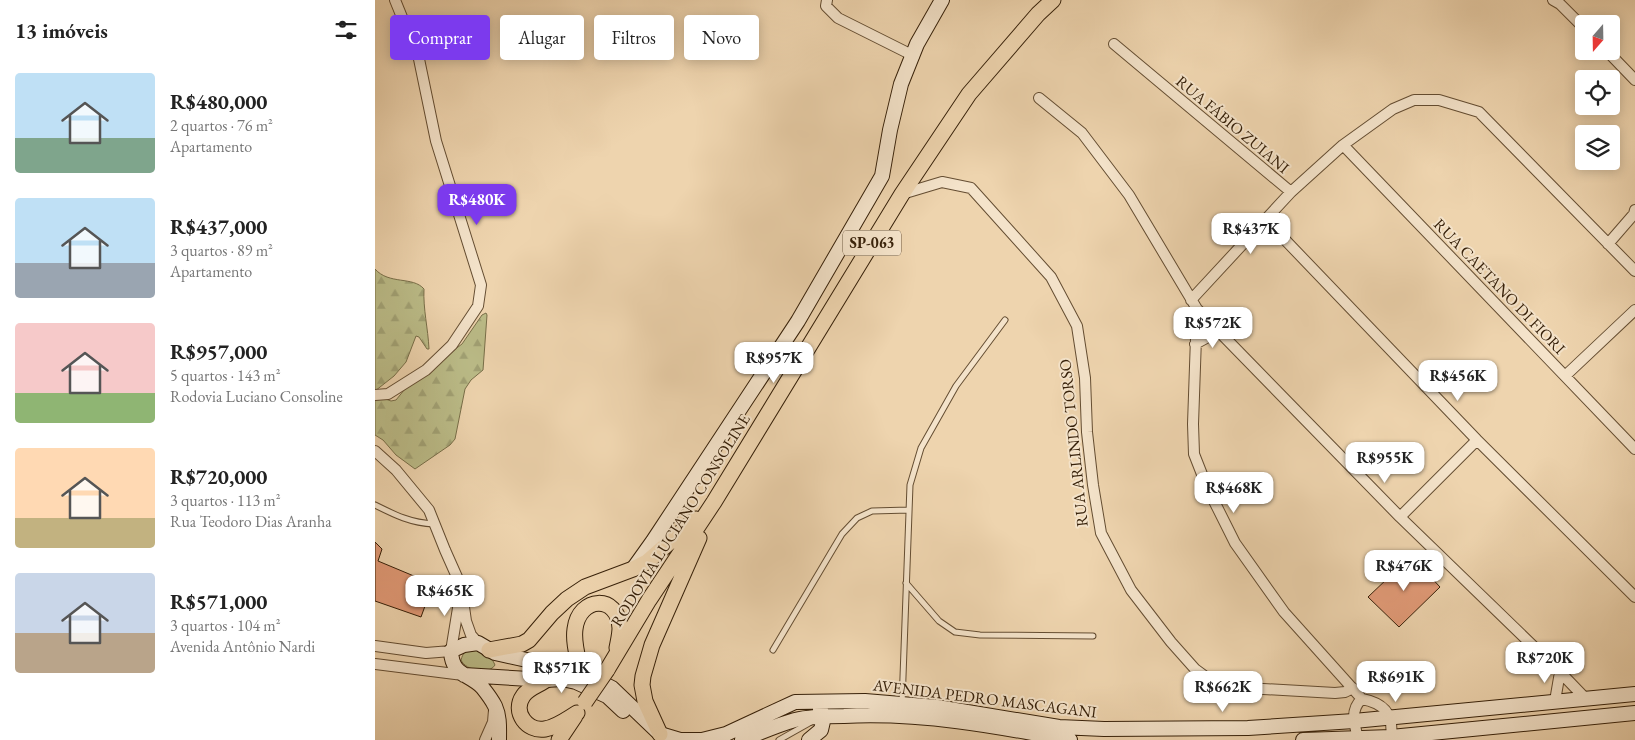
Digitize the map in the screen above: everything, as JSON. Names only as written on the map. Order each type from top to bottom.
[{"type":"main road","points":[[633,569],[798,321],[882,176],[901,84],[917,44],[942,0]]},
{"type":"main road","name":"RODOVIA LUCIANO CONSOLINE","points":[[559,740],[611,664],[649,600],[714,502],[902,194],[969,94],[1038,14],[1053,0]]},
{"type":"main road","points":[[487,649],[522,644],[529,640],[555,609],[574,594],[647,562],[714,502]]},
{"type":"main road","points":[[657,737],[643,693],[645,663],[714,502]]},
{"type":"main road","points":[[581,672],[575,641],[576,624],[583,610],[593,604],[607,605],[617,615],[620,630],[611,664]]},
{"type":"main road","points":[[499,740],[499,718],[495,705],[481,686],[463,675],[451,659],[451,651],[464,644],[581,672],[612,688],[657,737]]},
{"type":"main road","points":[[487,649],[499,660],[499,666],[491,676]]},
{"type":"main road","points":[[463,675],[546,680],[562,679],[576,682],[607,696],[657,737]]},
{"type":"main road","points":[[546,680],[532,688],[522,698],[519,710],[523,720],[532,728],[547,729],[581,708]]},
{"type":"main road","name":"AVENIDA PEDRO MASCAGANI","points":[[742,740],[797,720],[937,708],[1059,727],[1104,729],[1247,728],[1354,721],[1635,694]]},
{"type":"main road","name":"AVENIDA PEDRO MASCAGANI","points":[[657,737],[680,740],[702,740],[723,737],[795,702],[865,701],[949,721],[1070,740]]},
{"type":"main road","points":[[809,740],[821,730],[821,717],[812,702]]},
{"type":"main road","points":[[1303,740],[1391,737],[1635,713]]},
{"type":"street","points":[[375,395],[388,394],[426,370],[452,345],[478,306],[481,285],[436,141],[419,59],[395,0]]},
{"type":"street","points":[[827,0],[826,6],[838,18],[913,56]]},
{"type":"street","points":[[1553,0],[1560,4],[1575,19]]},
{"type":"street","name":"RUA FÁBIO ZUIANI","points":[[1114,44],[1291,192],[1343,144],[1393,109],[1414,100],[1439,100],[1479,112],[1635,271]]},
{"type":"street","points":[[1616,60],[1635,80]]},
{"type":"street","points":[[1039,98],[1082,133],[1129,195],[1197,309],[1400,517],[1585,698]]},
{"type":"street","name":"RUA CAETANO DI FIORI","points":[[1343,144],[1635,449]]},
{"type":"street","name":"RUA ARLINDO TORSO","points":[[902,194],[941,182],[971,188],[1051,277],[1077,326],[1085,378],[1087,432],[1093,485],[1101,533],[1131,590],[1183,656],[1195,669],[1214,683],[1229,687],[1335,693],[1345,692],[1353,688]]},
{"type":"street","points":[[1191,300],[1291,192]]},
{"type":"street","points":[[1608,244],[1635,214],[1635,210]]},
{"type":"street","points":[[1266,220],[1477,440],[1635,597]]},
{"type":"street","points":[[1197,309],[1193,424],[1194,454],[1207,487],[1235,543],[1285,612],[1362,698],[1375,701],[1385,709],[1392,729],[1391,737]]},
{"type":"street","points":[[1565,376],[1635,310]]},
{"type":"street","points":[[1195,344],[1219,331]]},
{"type":"street","points":[[1400,517],[1477,440]]},
{"type":"street","points":[[375,451],[396,470],[429,510],[461,586],[466,621],[471,636],[487,649]]},
{"type":"street","points":[[375,646],[426,653],[451,651],[457,624],[461,586]]},
{"type":"street","points":[[375,664],[463,675]]},
{"type":"street","points":[[1555,701],[1560,672]]},
{"type":"street","points":[[1358,738],[1354,713],[1356,704],[1362,698]]},
{"type":"street","points":[[485,740],[493,722],[495,705]]},
{"type":"lane","points":[[901,710],[910,485],[921,448],[956,386],[1005,320]]},
{"type":"lane","points":[[375,505],[406,520],[420,524],[435,524]]},
{"type":"lane","points":[[773,650],[842,534],[852,523],[857,518],[871,511],[909,510]]},
{"type":"lane","points":[[906,583],[939,621],[955,632],[980,635],[1093,636]]},
{"type":"lane","points":[[779,740],[821,717]]},
{"type":"green space","points":[[375,269],[387,277],[414,283],[424,289],[429,349],[416,336],[406,362],[394,376],[375,391]]},
{"type":"green space","points":[[486,313],[483,370],[471,380],[465,389],[455,439],[450,445],[415,469],[396,455],[383,440],[375,435],[375,395],[391,401],[396,400],[409,384],[462,344],[482,315]]},
{"type":"green space","points":[[473,648],[491,657],[495,665],[483,671],[472,669],[464,664],[461,660],[463,655]]},
{"type":"building","points":[[375,542],[382,549],[378,561],[433,584],[421,617],[375,601]]},
{"type":"building","points":[[1411,556],[1440,587],[1399,627],[1368,597]]}]
